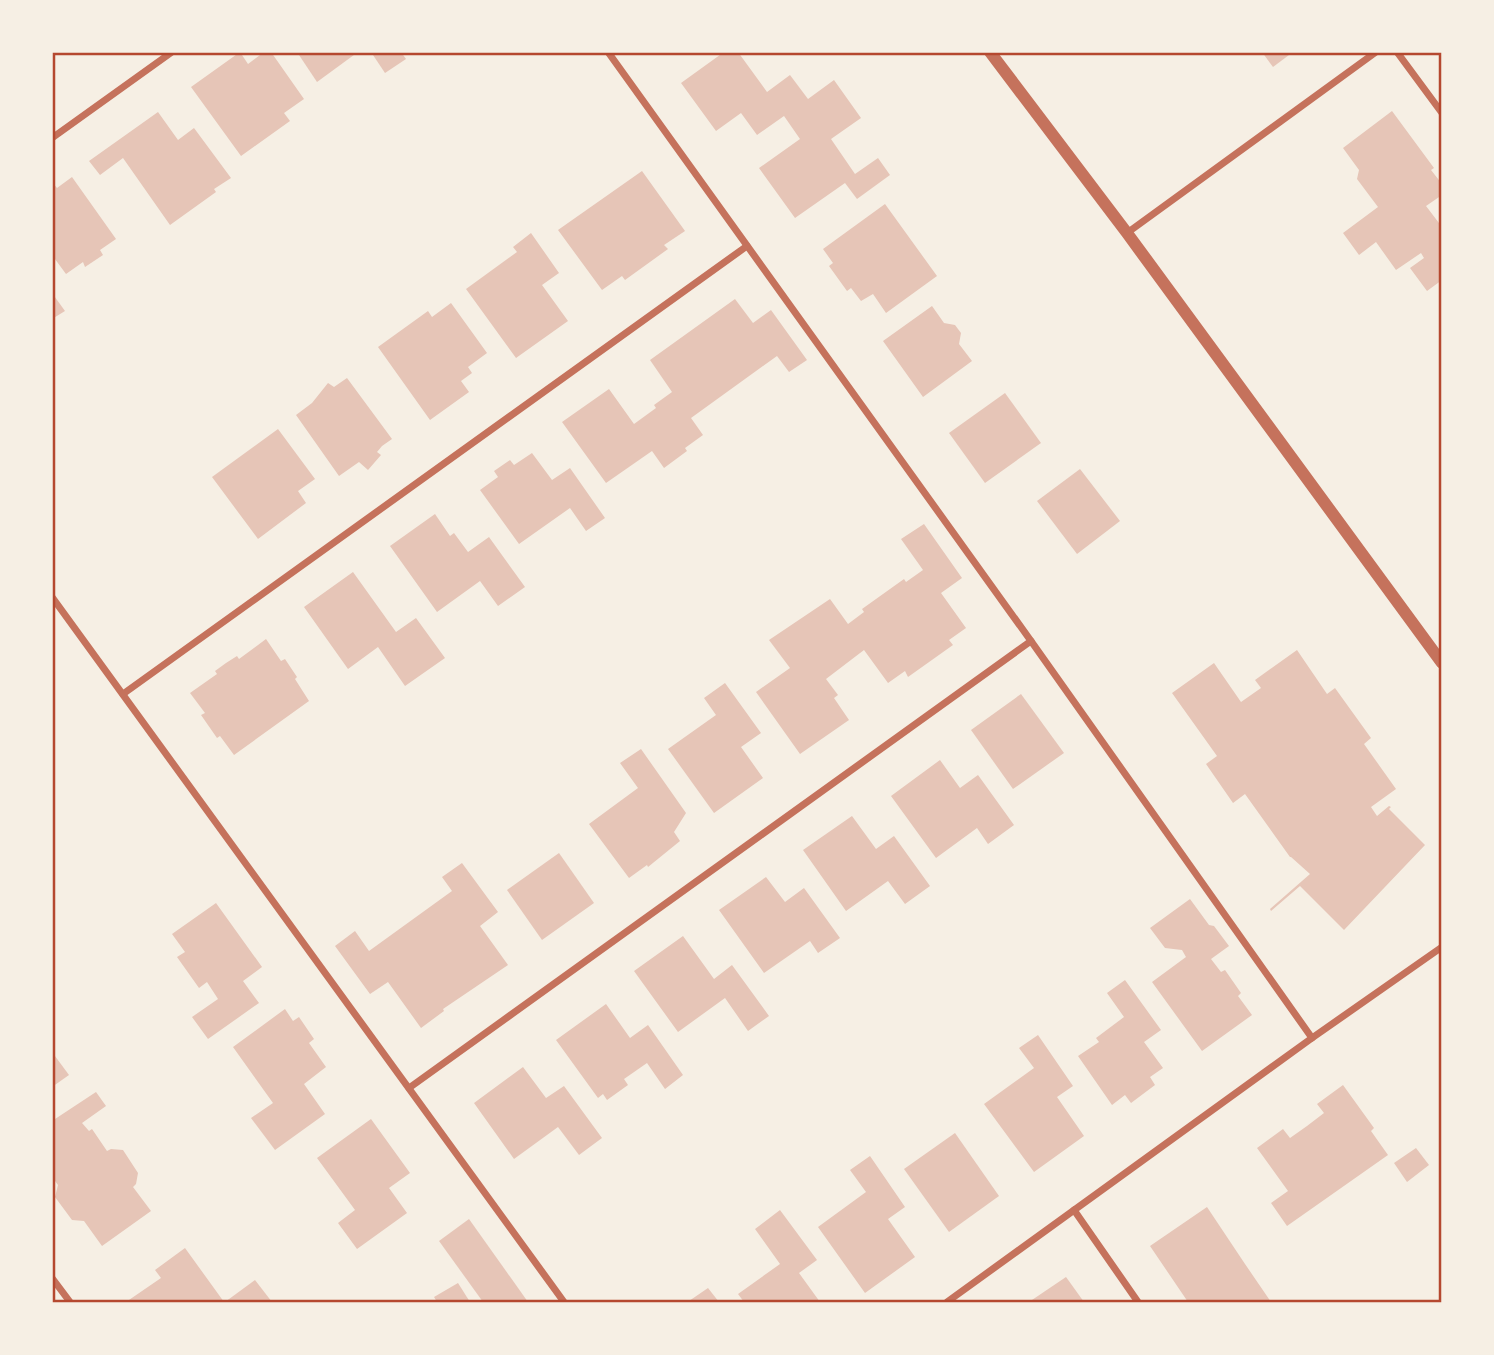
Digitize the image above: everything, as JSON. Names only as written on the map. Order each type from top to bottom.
[{"type":"street","points":[[52,138],[172,52]]},
{"type":"street","points":[[608,52],[1312,1038]]},
{"type":"street","points":[[990,52],[1127,233],[1441,663]]},
{"type":"street","points":[[1127,233],[1376,52]]},
{"type":"street","points":[[1397,52],[1441,113]]},
{"type":"street","points":[[123,694],[747,246]]},
{"type":"street","points":[[52,597],[564,1303]]},
{"type":"street","points":[[408,1088],[1031,641]]},
{"type":"street","points":[[947,1303],[1441,947]]},
{"type":"street","points":[[1074,1210],[1138,1303]]},
{"type":"street","points":[[52,1278],[69,1303]]},
{"type":"building","points":[[240,52],[248,64],[264,52],[271,52],[304,99],[284,113],[290,121],[241,156],[191,87]]},
{"type":"building","points":[[297,52],[358,52],[317,82]]},
{"type":"building","points":[[371,52],[401,52],[406,59],[385,73]]},
{"type":"building","points":[[724,52],[738,52],[767,92],[790,75],[808,99],[834,80],[861,118],[831,139],[855,174],[878,158],[890,175],[857,199],[845,183],[795,218],[759,168],[800,139],[784,116],[757,135],[741,113],[716,131],[681,83]]},
{"type":"building","points":[[1262,52],[1293,52],[1273,67]]},
{"type":"building","points":[[1392,111],[1434,168],[1431,170],[1442,184],[1442,195],[1426,206],[1442,227],[1442,280],[1427,291],[1410,268],[1424,258],[1421,253],[1396,270],[1376,242],[1359,255],[1343,233],[1378,207],[1357,179],[1359,170],[1343,148]]},
{"type":"building","points":[[158,112],[178,140],[194,128],[231,178],[170,225],[123,158],[100,175],[89,161]]},
{"type":"building","points":[[642,171],[685,231],[664,245],[668,249],[625,280],[622,276],[602,290],[558,230]]},
{"type":"building","points":[[72,177],[116,239],[100,250],[103,255],[85,267],[83,262],[66,274],[52,255],[52,182],[57,188]]},
{"type":"building","points":[[885,204],[937,276],[886,313],[873,294],[861,301],[851,288],[847,291],[829,266],[833,263],[823,249]]},
{"type":"building","points":[[531,233],[559,273],[542,285],[568,321],[516,358],[466,289],[517,252],[513,247]]},
{"type":"building","points":[[52,293],[65,311],[52,319]]},
{"type":"building","points":[[735,299],[753,323],[771,310],[807,360],[789,372],[777,356],[691,418],[703,435],[685,448],[687,451],[664,468],[652,451],[606,483],[562,422],[609,389],[634,424],[672,392],[650,360]]},
{"type":"building","points":[[451,303],[487,353],[468,367],[472,373],[461,381],[469,392],[430,420],[378,347],[428,311],[432,317]]},
{"type":"building","points":[[932,306],[944,323],[955,325],[961,333],[959,344],[972,361],[923,397],[883,341]]},
{"type":"building","points":[[347,378],[392,439],[377,452],[381,455],[368,470],[359,462],[339,476],[296,415],[312,403],[328,383],[334,387]]},
{"type":"building","points":[[1005,393],[1041,443],[985,483],[949,433]]},
{"type":"building","points":[[278,429],[315,479],[298,491],[306,503],[258,539],[212,477]]},
{"type":"building","points":[[532,453],[552,480],[570,468],[605,518],[586,531],[570,508],[519,544],[480,490],[498,477],[494,471],[510,460],[514,465]]},
{"type":"building","points":[[1080,469],[1120,521],[1077,554],[1037,501]]},
{"type":"building","points":[[435,514],[450,536],[454,533],[468,552],[489,537],[525,587],[498,606],[480,581],[437,612],[390,546]]},
{"type":"building","points":[[924,524],[962,578],[941,593],[966,628],[949,640],[953,645],[908,677],[905,671],[888,683],[864,650],[826,679],[838,695],[834,698],[849,720],[800,754],[756,692],[790,668],[769,640],[830,599],[848,624],[864,612],[862,609],[904,579],[906,582],[923,570],[901,539]]},
{"type":"building","points":[[353,572],[396,632],[416,618],[445,658],[405,686],[378,647],[348,669],[304,607]]},
{"type":"building","points":[[266,639],[281,661],[285,659],[309,701],[234,755],[220,736],[217,738],[201,715],[205,713],[190,693],[217,674],[215,671],[226,663],[237,656],[239,659]]},
{"type":"building","points":[[1297,650],[1327,694],[1335,688],[1371,738],[1364,744],[1396,789],[1371,807],[1377,816],[1391,807],[1389,809],[1425,845],[1344,930],[1300,886],[1271,911],[1270,909],[1310,874],[1290,857],[1245,794],[1233,803],[1206,764],[1217,756],[1172,693],[1214,663],[1241,702],[1261,688],[1255,680]]},
{"type":"building","points":[[725,683],[761,733],[741,747],[763,778],[714,813],[668,749],[716,715],[704,698]]},
{"type":"building","points":[[1021,694],[1064,753],[1013,789],[971,730]]},
{"type":"building","points":[[641,749],[686,813],[674,832],[680,841],[648,867],[647,865],[629,878],[589,824],[638,788],[620,763]]},
{"type":"building","points":[[940,760],[960,788],[978,775],[1014,825],[988,844],[977,828],[936,858],[891,796]]},
{"type":"building","points":[[852,816],[876,849],[894,836],[930,886],[905,904],[888,881],[846,911],[803,850]]},
{"type":"building","points":[[559,853],[594,903],[542,940],[507,890]]},
{"type":"building","points":[[462,863],[498,912],[480,926],[508,965],[443,1009],[444,1011],[421,1028],[388,982],[370,994],[335,946],[355,931],[369,951],[452,891],[442,877]]},
{"type":"building","points":[[766,877],[785,902],[804,888],[840,938],[818,953],[810,941],[764,973],[719,910]]},
{"type":"building","points":[[1190,899],[1229,946],[1211,959],[1221,972],[1225,970],[1241,993],[1238,996],[1252,1015],[1202,1051],[1152,982],[1186,957],[1182,950],[1165,948],[1150,928]]},
{"type":"building","points":[[216,903],[262,967],[243,981],[259,1003],[208,1039],[192,1017],[218,999],[207,982],[199,988],[177,957],[185,952],[172,934]]},
{"type":"building","points":[[683,936],[714,979],[732,965],[769,1016],[748,1031],[725,998],[678,1032],[634,971]]},
{"type":"building","points":[[1125,980],[1161,1030],[1144,1042],[1163,1068],[1150,1077],[1155,1085],[1131,1103],[1125,1095],[1112,1105],[1078,1056],[1099,1042],[1096,1038],[1124,1017],[1107,993]]},
{"type":"building","points":[[606,1004],[630,1038],[648,1025],[683,1075],[665,1089],[647,1063],[624,1079],[628,1085],[607,1100],[603,1094],[598,1098],[556,1040]]},
{"type":"building","points":[[285,1009],[293,1021],[299,1017],[314,1039],[309,1043],[326,1067],[304,1084],[325,1114],[275,1150],[251,1118],[273,1103],[233,1047]]},
{"type":"building","points":[[1038,1035],[1073,1086],[1057,1097],[1084,1136],[1034,1172],[984,1104],[1034,1068],[1019,1048]]},
{"type":"building","points":[[52,1052],[69,1075],[52,1087]]},
{"type":"building","points":[[523,1067],[546,1098],[564,1086],[602,1138],[579,1155],[558,1127],[514,1159],[474,1103]]},
{"type":"building","points":[[1343,1085],[1374,1128],[1371,1131],[1388,1155],[1287,1226],[1271,1203],[1288,1191],[1257,1148],[1283,1129],[1290,1138],[1307,1126],[1324,1113],[1317,1104]]},
{"type":"building","points":[[96,1092],[106,1106],[82,1123],[89,1131],[92,1129],[107,1151],[123,1150],[138,1173],[133,1187],[151,1211],[102,1246],[84,1221],[72,1220],[55,1197],[58,1185],[52,1177],[52,1121]]},
{"type":"building","points":[[371,1119],[410,1173],[389,1188],[407,1213],[357,1249],[338,1223],[355,1210],[317,1158]]},
{"type":"building","points":[[955,1133],[999,1196],[949,1232],[904,1169]]},
{"type":"building","points":[[1416,1148],[1429,1165],[1407,1182],[1394,1163]]},
{"type":"building","points":[[870,1156],[905,1207],[888,1219],[915,1257],[865,1293],[818,1227],[866,1192],[850,1170]]},
{"type":"building","points":[[1207,1207],[1271,1302],[1188,1302],[1150,1246]]},
{"type":"building","points":[[780,1210],[817,1260],[799,1273],[820,1302],[744,1302],[738,1294],[780,1264],[755,1229]]},
{"type":"building","points":[[469,1219],[528,1302],[483,1302],[439,1241]]},
{"type":"building","points":[[185,1248],[224,1302],[126,1302],[161,1278],[155,1270]]},
{"type":"building","points":[[1066,1277],[1084,1302],[1029,1302]]},
{"type":"building","points":[[255,1280],[272,1302],[225,1302]]},
{"type":"building","points":[[458,1283],[470,1302],[437,1302],[434,1297]]},
{"type":"building","points":[[708,1288],[719,1302],[689,1301]]}]
